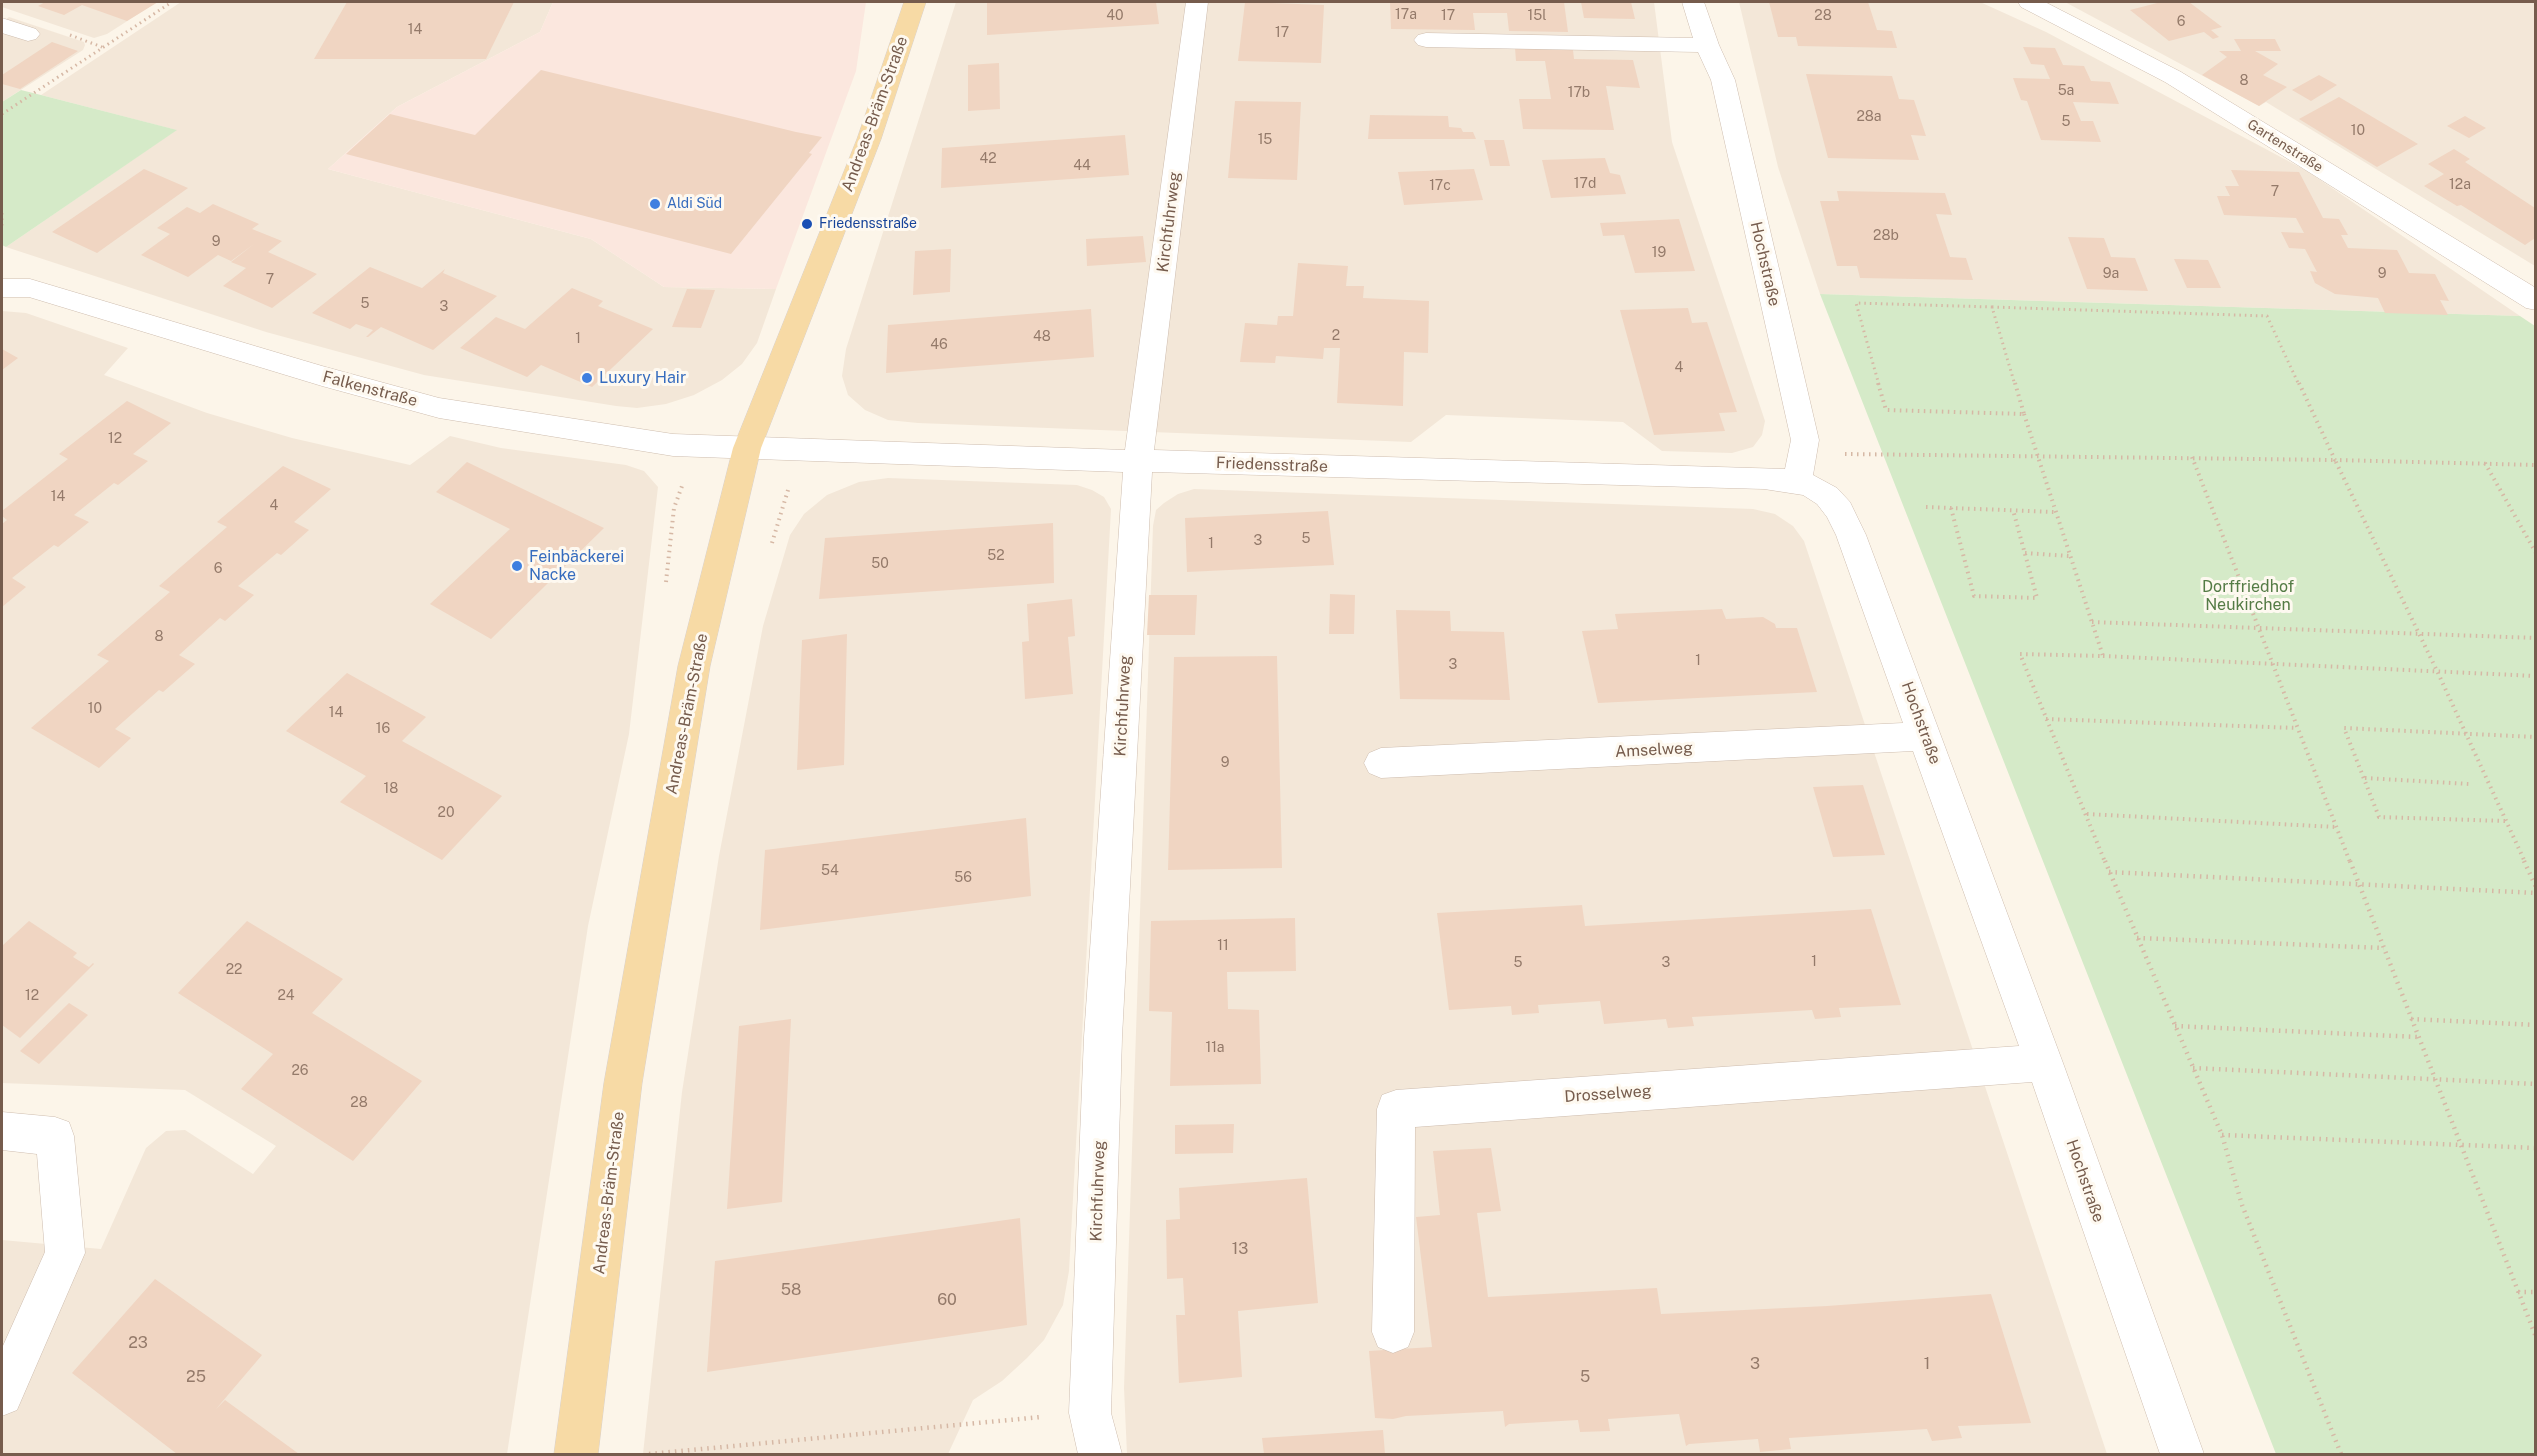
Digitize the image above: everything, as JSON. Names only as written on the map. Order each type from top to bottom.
[{"type":"main road","name":"Andreas-Bräm-Straße","points":[[576,1455],[626,1060],[694,666],[747,448],[869,139],[915,2]]},
{"type":"street","name":"Kirchfuhrweg","points":[[1100,1455],[1090,1413],[1103,1037],[1138,461],[1197,2]]},
{"type":"street","name":"Hochstraße","points":[[1694,2],[1707,45],[1723,80],[1805,440],[1799,468],[1839,510],[1847,526],[1926,736],[2044,1063],[2182,1455]]},
{"type":"street","name":"Gartenstraße","points":[[2029,2],[2173,77],[2535,301]]},
{"type":"street","points":[[2,25],[28,34]]},
{"type":"street","points":[[1426,40],[1707,45]]},
{"type":"street","name":"Falkenstraße","points":[[2,288],[30,288],[322,376],[439,408],[673,445],[747,448]]},
{"type":"street","name":"Friedensstraße","points":[[747,448],[1764,478],[1799,468]]},
{"type":"street","name":"Amselweg","points":[[1381,764],[1926,736]]},
{"type":"street","name":"Drosselweg","points":[[1393,1332],[1396,1108],[2044,1063]]},
{"type":"street","points":[[2,1131],[55,1136],[65,1253],[2,1395]]},
{"type":"path","points":[[2,114],[172,2]]},
{"type":"path","points":[[66,34],[103,47]]},
{"type":"path","points":[[2,213],[2,227]]},
{"type":"path","points":[[2024,414],[1886,410],[1856,303],[2267,316],[2438,673],[2535,887]]},
{"type":"path","points":[[1992,307],[2036,454],[2103,656]]},
{"type":"path","points":[[771,549],[799,450]]},
{"type":"path","points":[[1799,468],[2036,454],[2535,465]]},
{"type":"path","points":[[2192,457],[2535,1337]]},
{"type":"path","points":[[2485,463],[2535,553]]},
{"type":"path","points":[[1926,507],[2055,512]]},
{"type":"path","points":[[1951,508],[1974,596],[2037,598],[2013,510]]},
{"type":"path","points":[[2025,553],[2069,556]]},
{"type":"path","points":[[2092,622],[2535,638]]},
{"type":"path","points":[[2341,1455],[2242,1205],[2222,1135],[2109,872],[2020,654],[2535,676]]},
{"type":"path","points":[[2046,719],[2297,728]]},
{"type":"path","points":[[2505,821],[2379,817],[2344,728],[2535,737]]},
{"type":"path","points":[[2364,778],[2469,784]]},
{"type":"path","points":[[2087,814],[2336,827]]},
{"type":"path","points":[[2109,872],[2535,892]]},
{"type":"path","points":[[2137,938],[2384,948]]},
{"type":"path","points":[[2411,1019],[2535,1025]]},
{"type":"path","points":[[2175,1026],[2418,1037]]},
{"type":"path","points":[[2193,1068],[2535,1084]]},
{"type":"path","points":[[2222,1135],[2535,1148]]},
{"type":"path","points":[[2518,1292],[2535,1292]]},
{"type":"path","points":[[649,1455],[1090,1413]]},
{"type":"shaded area","points":[[2,2],[157,2],[107,34],[94,38],[2,7]]},
{"type":"shaded area","points":[[181,2],[553,2],[540,32],[397,107],[328,169],[591,239],[664,287],[776,289],[757,343],[742,364],[722,380],[694,395],[666,404],[637,408],[616,406],[424,375],[266,332],[6,247],[176,130],[41,95]]},
{"type":"shaded area","points":[[553,2],[866,2],[856,71],[776,289],[664,287],[591,239],[328,169],[397,107],[540,32]]},
{"type":"shaded area","points":[[956,2],[1654,2],[1672,142],[1765,421],[1762,435],[1753,447],[1732,453],[1662,451],[1623,422],[1446,415],[1411,442],[918,423],[888,420],[865,410],[848,395],[842,376],[846,349]]},
{"type":"shaded area","points":[[1739,2],[1980,2],[2046,32],[2307,171],[2520,316],[1820,294],[1778,167]]},
{"type":"shaded area","points":[[2065,2],[2535,2],[2535,266],[2266,102],[2259,106]]},
{"type":"shaded area","points":[[9,17],[84,42],[85,45],[83,50],[2,102],[2,22]]},
{"type":"shaded area","points":[[2,311],[26,313],[128,348],[104,375],[207,413],[292,438],[410,465],[450,436],[501,448],[626,465],[644,471],[658,487],[629,734],[588,926],[507,1454],[2,1454],[2,1240],[101,1249],[146,1148],[166,1131],[185,1130],[253,1174],[276,1146],[185,1090],[2,1083]]},
{"type":"shaded area","points":[[888,478],[1077,485],[1104,497],[1111,509],[1069,1271],[1063,1305],[1044,1340],[1027,1358],[1002,1381],[973,1400],[948,1454],[643,1454],[682,1092],[719,856],[763,626],[790,535],[804,514],[827,495],[859,482]]},
{"type":"shaded area","points":[[1194,489],[1753,509],[1775,514],[1793,526],[1804,541],[2107,1454],[1127,1454],[1124,1388],[1153,526],[1156,510],[1178,494]]},
{"type":"green space","points":[[21,90],[177,130],[6,247],[2,245],[2,102]]},
{"type":"green space","name":"Dorffriedhof Neukirchen","points":[[1820,294],[2520,316],[2535,326],[2535,1454],[2276,1454]]},
{"type":"building","points":[[45,2],[158,2],[127,21],[82,5],[64,15],[38,6]]},
{"type":"building","points":[[347,2],[514,2],[486,59],[314,59]]},
{"type":"building","points":[[987,2],[1156,2],[1159,24],[987,35]]},
{"type":"building","points":[[1245,2],[1324,5],[1321,63],[1238,61]]},
{"type":"building","points":[[1390,2],[1564,2],[1568,32],[1509,31],[1507,13],[1473,13],[1475,30],[1391,29]]},
{"type":"building","points":[[1581,2],[1631,2],[1635,19],[1584,18]]},
{"type":"building","points":[[1769,2],[1868,2],[1877,30],[1892,31],[1897,48],[1798,46],[1796,37],[1778,37]]},
{"type":"building","points":[[2161,2],[2189,2],[2222,27],[2211,30],[2219,37],[2213,39],[2204,32],[2169,41],[2130,10]]},
{"type":"building","points":[[2234,39],[2275,39],[2281,51],[2255,51],[2278,64],[2263,75],[2287,87],[2259,106],[2202,75],[2227,57],[2219,51],[2241,51]]},
{"type":"building","points":[[52,42],[78,51],[20,89],[2,84],[2,75]]},
{"type":"building","points":[[2023,47],[2055,48],[2063,65],[2084,66],[2091,81],[2110,82],[2119,104],[2073,102],[2081,121],[2093,121],[2101,142],[2041,140],[2027,101],[2021,100],[2013,78],[2050,79],[2044,65],[2031,64]]},
{"type":"building","points":[[1515,48],[1573,50],[1574,59],[1633,60],[1640,88],[1606,86],[1614,130],[1523,129],[1519,99],[1551,99],[1545,61],[1516,61]]},
{"type":"building","points":[[999,63],[1000,109],[968,111],[968,65]]},
{"type":"building","name":"Aldi Süd","points":[[541,70],[822,137],[809,153],[812,154],[731,254],[346,154],[390,114],[475,135]]},
{"type":"building","points":[[1806,74],[1892,76],[1899,99],[1914,100],[1926,136],[1911,135],[1919,160],[1828,158]]},
{"type":"building","points":[[2319,75],[2337,85],[2311,101],[2292,90]]},
{"type":"building","points":[[2339,97],[2418,144],[2377,167],[2299,119]]},
{"type":"building","points":[[1235,101],[1301,102],[1297,180],[1228,178]]},
{"type":"building","points":[[1370,115],[1448,116],[1449,127],[1461,128],[1463,132],[1473,132],[1476,139],[1368,139]]},
{"type":"building","points":[[2465,116],[2486,128],[2469,138],[2447,126]]},
{"type":"building","points":[[1125,135],[1129,175],[941,188],[942,148]]},
{"type":"building","points":[[1484,140],[1504,140],[1510,166],[1490,166]]},
{"type":"building","points":[[2454,149],[2470,159],[2465,162],[2535,208],[2535,238],[2525,245],[2461,205],[2457,206],[2424,186],[2444,174],[2428,164]]},
{"type":"building","points":[[1605,158],[1610,173],[1620,175],[1626,194],[1551,198],[1542,160]]},
{"type":"building","points":[[144,169],[188,188],[97,253],[52,232]]},
{"type":"building","points":[[1474,169],[1483,200],[1404,205],[1398,172]]},
{"type":"building","points":[[2231,170],[2299,172],[2323,218],[2339,219],[2348,235],[2341,235],[2348,248],[2397,250],[2409,273],[2435,274],[2449,301],[2440,300],[2448,315],[2385,313],[2378,298],[2335,294],[2315,283],[2310,271],[2317,272],[2305,249],[2289,248],[2281,232],[2304,233],[2296,218],[2224,215],[2217,196],[2230,196],[2225,186],[2239,186]]},
{"type":"building","points":[[1837,191],[1945,193],[1952,215],[1936,214],[1950,257],[1966,258],[1973,280],[1860,278],[1857,266],[1837,266],[1820,201],[1839,201]]},
{"type":"building","points":[[213,204],[259,224],[252,229],[282,241],[268,252],[317,274],[272,308],[223,286],[246,268],[231,262],[254,244],[231,261],[218,255],[188,277],[141,255],[170,234],[157,228],[187,207],[200,213]]},
{"type":"building","points":[[1679,219],[1695,271],[1635,273],[1624,235],[1603,236],[1600,223]]},
{"type":"building","points":[[1143,236],[1146,262],[1087,266],[1086,239]]},
{"type":"building","points":[[2068,237],[2104,238],[2111,257],[2135,258],[2148,291],[2087,289]]},
{"type":"building","points":[[951,249],[950,292],[913,295],[915,251]]},
{"type":"building","points":[[2174,259],[2208,260],[2221,288],[2187,288]]},
{"type":"building","points":[[1298,263],[1348,266],[1346,286],[1364,286],[1363,298],[1429,301],[1428,353],[1404,352],[1403,406],[1337,403],[1340,348],[1324,348],[1323,359],[1276,356],[1275,363],[1240,362],[1245,323],[1277,325],[1278,316],[1293,316]]},
{"type":"building","points":[[370,267],[422,288],[445,269],[443,273],[497,296],[433,350],[381,327],[366,337],[373,330],[356,324],[350,329],[312,313]]},
{"type":"building","points":[[572,288],[603,301],[598,306],[653,329],[592,387],[541,365],[527,377],[460,348],[496,317],[525,329]]},
{"type":"building","points":[[687,289],[715,290],[701,328],[672,327]]},
{"type":"building","points":[[1688,308],[1692,323],[1707,322],[1737,412],[1719,413],[1725,431],[1654,435],[1620,310]]},
{"type":"building","points":[[1091,309],[1094,357],[886,373],[888,325]]},
{"type":"building","points":[[2,349],[18,358],[2,370]]},
{"type":"building","points":[[127,401],[171,423],[133,454],[148,461],[118,485],[114,483],[74,515],[89,522],[58,547],[54,545],[12,578],[26,587],[2,607],[2,524],[7,520],[2,516],[2,511],[68,459],[59,454]]},
{"type":"building","name":"Feinbäckerei Nacke","points":[[467,462],[604,528],[491,639],[430,604],[510,529],[436,492]]},
{"type":"building","points":[[283,466],[331,489],[294,522],[309,530],[281,555],[277,553],[238,586],[254,595],[225,621],[220,618],[179,655],[195,664],[163,692],[159,690],[115,729],[131,738],[99,768],[31,728],[109,661],[97,655],[170,592],[159,586],[227,527],[217,522]]},
{"type":"building","points":[[1328,511],[1334,565],[1187,572],[1185,518]]},
{"type":"building","points":[[1053,523],[1054,583],[819,599],[825,538]]},
{"type":"building","points":[[1330,594],[1355,595],[1354,634],[1329,634]]},
{"type":"building","points":[[1149,595],[1197,595],[1195,635],[1147,635]]},
{"type":"building","points":[[1072,599],[1075,636],[1068,637],[1073,694],[1025,699],[1022,642],[1029,641],[1027,604]]},
{"type":"building","points":[[1722,609],[1726,619],[1763,617],[1775,624],[1776,628],[1797,628],[1817,692],[1598,703],[1582,631],[1618,629],[1615,614]]},
{"type":"building","points":[[1396,610],[1450,611],[1451,631],[1504,632],[1510,700],[1400,699]]},
{"type":"building","points":[[847,634],[844,765],[797,770],[802,640]]},
{"type":"building","points":[[1277,656],[1282,868],[1168,870],[1174,657]]},
{"type":"building","points":[[347,673],[426,717],[402,741],[502,796],[442,860],[340,802],[366,776],[286,731]]},
{"type":"building","points":[[1863,785],[1885,855],[1833,857],[1813,787]]},
{"type":"building","points":[[1026,818],[1031,896],[760,930],[765,850]]},
{"type":"building","points":[[1582,905],[1585,926],[1871,909],[1901,1005],[1839,1008],[1841,1017],[1815,1019],[1812,1010],[1692,1017],[1694,1026],[1668,1028],[1666,1019],[1604,1024],[1600,1001],[1538,1005],[1539,1013],[1512,1015],[1511,1006],[1449,1010],[1437,913]]},
{"type":"building","points":[[1295,918],[1296,971],[1227,972],[1228,1009],[1259,1010],[1261,1084],[1170,1086],[1172,1012],[1149,1011],[1151,921]]},
{"type":"building","points":[[29,921],[77,953],[73,957],[89,967],[94,964],[20,1038],[2,1025],[2,946]]},
{"type":"building","points":[[247,921],[343,979],[312,1013],[422,1081],[353,1161],[241,1089],[273,1054],[178,993]]},
{"type":"building","points":[[69,1003],[88,1015],[39,1064],[20,1051]]},
{"type":"building","points":[[791,1019],[782,1202],[727,1209],[739,1026]]},
{"type":"building","points":[[1234,1124],[1233,1153],[1175,1154],[1175,1125]]},
{"type":"building","points":[[1491,1148],[1501,1211],[1477,1213],[1488,1297],[1657,1288],[1661,1314],[1827,1306],[1991,1294],[2031,1423],[1958,1426],[1962,1438],[1932,1441],[1927,1429],[1789,1438],[1791,1449],[1760,1452],[1758,1439],[1686,1446],[1679,1414],[1608,1419],[1610,1431],[1580,1432],[1578,1420],[1509,1424],[1505,1427],[1503,1411],[1406,1416],[1393,1419],[1375,1418],[1369,1351],[1432,1347],[1416,1217],[1440,1215],[1433,1151]]},
{"type":"building","points":[[1307,1178],[1318,1303],[1238,1311],[1242,1377],[1179,1383],[1176,1315],[1185,1315],[1183,1278],[1167,1279],[1166,1220],[1180,1219],[1179,1188]]},
{"type":"building","points":[[1020,1218],[1027,1325],[707,1372],[715,1261]]},
{"type":"building","points":[[155,1279],[262,1355],[216,1409],[225,1400],[299,1454],[177,1454],[72,1373]]},
{"type":"building","points":[[1383,1430],[1385,1454],[1264,1454],[1262,1438]]},
{"type":"place","name":"Aldi Süd","points":[[655,204]]},
{"type":"place","name":"Friedensstraße","points":[[807,224]]},
{"type":"place","name":"Luxury Hair","points":[[587,378]]},
{"type":"place","name":"Feinbäckerei Nacke","points":[[517,566]]}]
